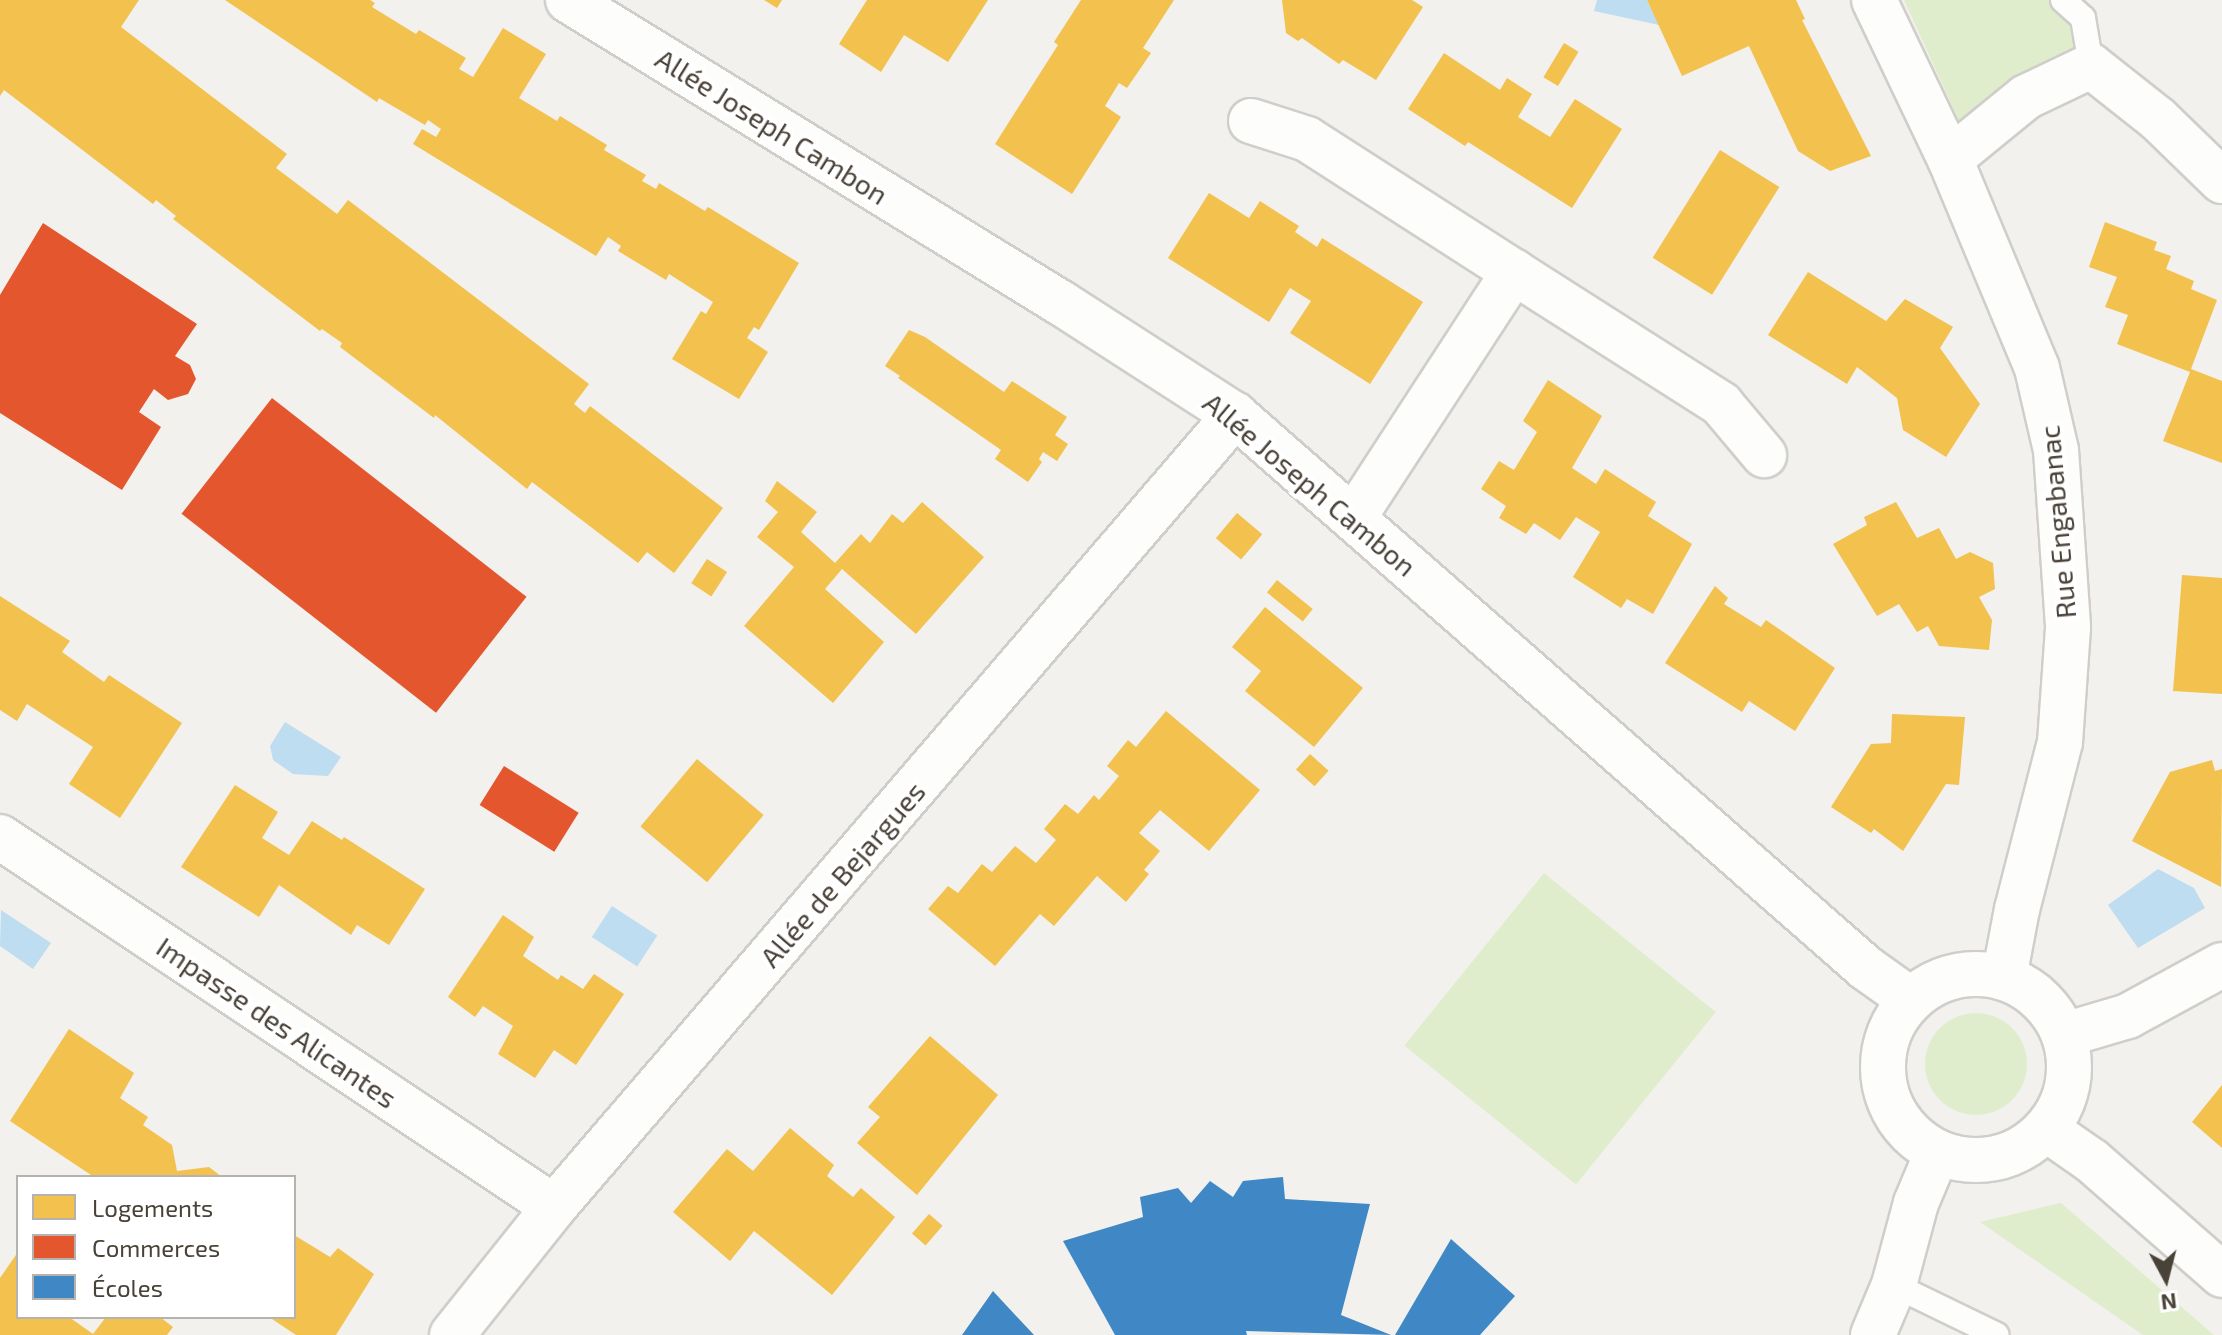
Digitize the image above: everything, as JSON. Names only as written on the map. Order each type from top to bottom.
[{"type":"street","name":"Allée Joseph Cambon","points":[[568,0],[1061,303],[1235,415],[1866,968],[1911,1000]]},
{"type":"street","name":"Rue Engabanac","points":[[1874,0],[1950,159],[2037,368],[2056,450],[2068,628],[2060,742],[2017,909],[2004,978]]},
{"type":"street","points":[[1950,159],[2026,97],[2091,66],[2158,119],[2222,181]]},
{"type":"street","points":[[1251,121],[1307,139],[1721,404],[1764,455]]},
{"type":"street","points":[[1354,517],[1514,272]]},
{"type":"street","name":"Allée de Bejargues","points":[[452,1335],[554,1207],[1235,415]]},
{"type":"street","name":"Impasse des Alicantes","points":[[0,837],[554,1207]]},
{"type":"street","points":[[2064,1035],[2128,1016],[2222,965]]},
{"type":"street","points":[[1979,974],[2004,978],[2028,989],[2048,1008],[2064,1035],[2070,1067],[2064,1100],[2046,1129],[2023,1148],[1995,1159],[1965,1160],[1937,1153],[1915,1138],[1897,1119],[1886,1095],[1882,1070],[1884,1044],[1894,1020],[1911,1000],[1931,986],[1954,977],[1979,974]]},
{"type":"street","points":[[2046,1129],[2092,1161],[2222,1275]]},
{"type":"street","points":[[1873,1335],[1894,1285],[1916,1203],[1937,1153]]},
{"type":"lane","points":[[2063,0],[2083,18],[2091,66]]},
{"type":"lane","points":[[1894,1285],[1997,1335]]},
{"type":"green space","points":[[1904,0],[2063,0],[2091,66],[1969,143]]},
{"type":"green space","points":[[1544,873],[1716,1012],[1576,1185],[1404,1046]]},
{"type":"green space","points":[[1976,1013],[1996,1017],[2012,1028],[2023,1044],[2027,1064],[2023,1084],[2012,1100],[1996,1111],[1976,1115],[1956,1111],[1940,1100],[1929,1084],[1925,1064],[1929,1044],[1940,1028],[1956,1017]]},
{"type":"green space","points":[[2061,1203],[2214,1335],[2143,1335],[1980,1222]]},
{"type":"water","points":[[1597,0],[1647,0],[1659,25],[1594,11]]},
{"type":"water","points":[[285,722],[341,757],[328,776],[293,774],[273,760],[270,746]]},
{"type":"water","points":[[2158,869],[2194,888],[2205,908],[2138,948],[2108,905]]},
{"type":"water","points":[[612,906],[657,935],[637,966],[592,937]]},
{"type":"water","points":[[1,910],[51,943],[33,969],[0,946]]},
{"type":"building: Logements","points":[[0,0],[139,0],[121,27],[287,154],[276,168],[337,214],[348,200],[589,384],[574,404],[585,413],[590,406],[723,508],[674,573],[647,552],[638,563],[532,482],[527,489],[435,415],[434,418],[340,347],[342,343],[322,329],[320,331],[173,219],[176,216],[156,200],[153,204],[4,90],[0,96]]},
{"type":"building: Logements","points":[[225,0],[370,0],[375,3],[372,7],[416,34],[419,30],[466,58],[459,69],[473,77],[503,28],[546,54],[519,98],[557,121],[560,116],[607,145],[604,150],[646,175],[642,181],[656,189],[659,183],[705,211],[708,207],[799,263],[759,330],[754,327],[747,338],[768,352],[739,399],[672,359],[701,311],[706,314],[713,302],[669,274],[666,280],[618,251],[621,246],[608,237],[596,256],[413,144],[422,129],[436,137],[441,129],[428,120],[425,125],[379,98],[377,102]]},
{"type":"building: Logements","points":[[764,0],[782,0],[777,8]]},
{"type":"building: Logements","points":[[867,0],[988,0],[948,62],[904,35],[881,72],[839,44]]},
{"type":"building: Logements","points":[[1081,0],[1174,0],[1143,48],[1151,53],[1127,88],[1119,83],[1105,106],[1121,117],[1072,194],[995,144],[1058,45],[1054,42]]},
{"type":"building: Logements","points":[[1282,0],[1412,0],[1423,7],[1376,80],[1343,60],[1339,64],[1302,38],[1298,41],[1286,33]]},
{"type":"building: Logements","points":[[1647,0],[1796,0],[1805,19],[1802,20],[1871,156],[1830,171],[1798,151],[1749,46],[1682,76]]},
{"type":"building: Logements","points":[[1564,43],[1579,52],[1558,86],[1543,77]]},
{"type":"building: Logements","points":[[1444,53],[1500,90],[1507,78],[1532,94],[1518,117],[1550,137],[1575,99],[1622,129],[1572,208],[1468,142],[1465,146],[1408,109]]},
{"type":"building: Logements","points":[[1720,150],[1779,187],[1712,295],[1653,258]]},
{"type":"building: Logements","points":[[1209,193],[1249,218],[1260,201],[1299,226],[1295,232],[1317,247],[1322,238],[1423,302],[1370,384],[1290,333],[1311,301],[1290,288],[1269,322],[1168,258]]},
{"type":"building: Logements","points":[[2105,222],[2157,242],[2154,250],[2171,256],[2166,269],[2194,281],[2191,289],[2217,300],[2191,369],[2222,381],[2222,463],[2163,441],[2190,372],[2117,344],[2128,315],[2105,307],[2117,277],[2089,267]]},
{"type":"building: Logements","points":[[1808,272],[1886,321],[1905,299],[1953,327],[1940,348],[1980,404],[1946,457],[1903,430],[1897,398],[1857,367],[1847,384],[1768,335]]},
{"type":"building: Logements","points":[[909,330],[925,337],[1004,392],[1012,381],[1067,417],[1055,435],[1068,444],[1057,461],[1043,452],[1039,459],[1042,462],[1028,482],[995,459],[1001,450],[898,378],[900,376],[885,366]]},
{"type":"building: Logements","points":[[1548,380],[1602,416],[1572,468],[1596,484],[1605,469],[1656,502],[1648,516],[1692,544],[1653,614],[1627,599],[1621,608],[1573,577],[1600,532],[1576,517],[1560,540],[1534,523],[1526,534],[1499,518],[1506,506],[1481,489],[1499,461],[1514,470],[1537,432],[1523,421]]},
{"type":"building: Logements","points":[[777,481],[817,512],[801,532],[835,563],[861,534],[870,543],[892,514],[903,523],[922,502],[984,557],[916,634],[842,569],[825,589],[884,642],[833,703],[744,626],[794,567],[757,537],[778,512],[765,501]]},
{"type":"building: Logements","points":[[1896,502],[1917,538],[1939,528],[1956,559],[1970,552],[1993,563],[1995,589],[1979,597],[1992,620],[1989,650],[1939,646],[1928,626],[1917,632],[1899,604],[1877,616],[1833,544],[1867,525],[1864,517]]},
{"type":"building: Logements","points":[[1237,513],[1262,534],[1241,559],[1216,538]]},
{"type":"building: Logements","points":[[707,559],[727,572],[711,596],[691,583]]},
{"type":"building: Logements","points":[[2182,575],[2222,578],[2222,694],[2173,691]]},
{"type":"building: Logements","points":[[1277,580],[1313,609],[1303,621],[1267,592]]},
{"type":"building: Logements","points":[[1715,586],[1728,598],[1724,604],[1761,627],[1766,620],[1835,668],[1795,731],[1749,701],[1742,712],[1665,663]]},
{"type":"building: Logements","points":[[0,596],[70,641],[62,652],[104,682],[109,675],[182,723],[120,818],[69,784],[93,747],[27,704],[17,721],[0,710]]},
{"type":"building: Logements","points":[[1265,607],[1363,688],[1314,747],[1245,691],[1261,671],[1232,647]]},
{"type":"building: Logements","points":[[1166,711],[1260,790],[1209,851],[1160,810],[1139,833],[1160,851],[1144,870],[1149,874],[1126,902],[1097,876],[1054,926],[1040,914],[995,966],[928,909],[948,886],[958,893],[982,864],[992,872],[1015,846],[1036,863],[1056,840],[1044,829],[1065,804],[1078,814],[1094,795],[1099,800],[1119,776],[1107,766],[1128,740],[1136,747]]},
{"type":"building: Logements","points":[[1892,714],[1965,717],[1959,785],[1946,784],[1903,851],[1874,829],[1871,833],[1831,807],[1871,744],[1891,743]]},
{"type":"building: Logements","points":[[1310,754],[1329,771],[1315,786],[1296,770]]},
{"type":"building: Logements","points":[[697,759],[764,815],[707,882],[640,826]]},
{"type":"building: Logements","points":[[2212,760],[2215,771],[2222,769],[2221,887],[2132,841],[2170,772]]},
{"type":"building: Logements","points":[[235,785],[278,812],[262,838],[289,855],[312,821],[342,840],[344,837],[425,889],[389,945],[357,925],[351,935],[279,885],[259,917],[181,867]]},
{"type":"building: Logements","points":[[503,915],[534,937],[523,956],[558,980],[561,975],[583,989],[594,974],[624,994],[576,1065],[554,1050],[535,1078],[498,1054],[513,1026],[483,1006],[475,1017],[448,997]]},
{"type":"building: Logements","points":[[69,1029],[134,1073],[120,1098],[148,1117],[143,1125],[172,1145],[177,1171],[209,1167],[219,1175],[91,1175],[10,1121]]},
{"type":"building: Logements","points":[[930,1036],[998,1095],[917,1195],[857,1143],[880,1117],[868,1107]]},
{"type":"building: Logements","points":[[2222,1085],[2222,1148],[2192,1122]]},
{"type":"building: Logements","points":[[790,1128],[834,1165],[827,1176],[853,1197],[861,1188],[895,1217],[832,1295],[754,1231],[730,1261],[673,1212],[727,1149],[753,1171]]},
{"type":"building: Logements","points":[[929,1214],[943,1226],[926,1245],[912,1234]]},
{"type":"building: Logements","points":[[296,1236],[330,1257],[338,1248],[374,1274],[336,1335],[296,1335],[272,1319],[296,1319]]},
{"type":"building: Logements","points":[[16,1255],[16,1319],[72,1319],[93,1334],[104,1319],[163,1319],[173,1327],[167,1335],[0,1335],[0,1278]]},
{"type":"building: Commerces","points":[[43,223],[197,324],[175,356],[190,365],[196,379],[188,394],[168,400],[154,389],[139,412],[161,427],[122,490],[0,413],[0,295]]},
{"type":"building: Commerces","points":[[272,398],[527,597],[436,713],[181,514]]},
{"type":"building: Commerces","points":[[504,766],[579,813],[554,852],[480,805]]},
{"type":"building: Écoles","points":[[1283,1177],[1285,1199],[1370,1204],[1341,1315],[1391,1335],[1246,1331],[1247,1335],[1115,1335],[1063,1241],[1143,1217],[1140,1197],[1178,1188],[1191,1203],[1210,1181],[1233,1197],[1243,1181]]},
{"type":"building: Écoles","points":[[1451,1239],[1515,1296],[1480,1335],[1395,1335]]},
{"type":"building: Écoles","points":[[993,1291],[1005,1304],[1034,1335],[962,1335]]}]
